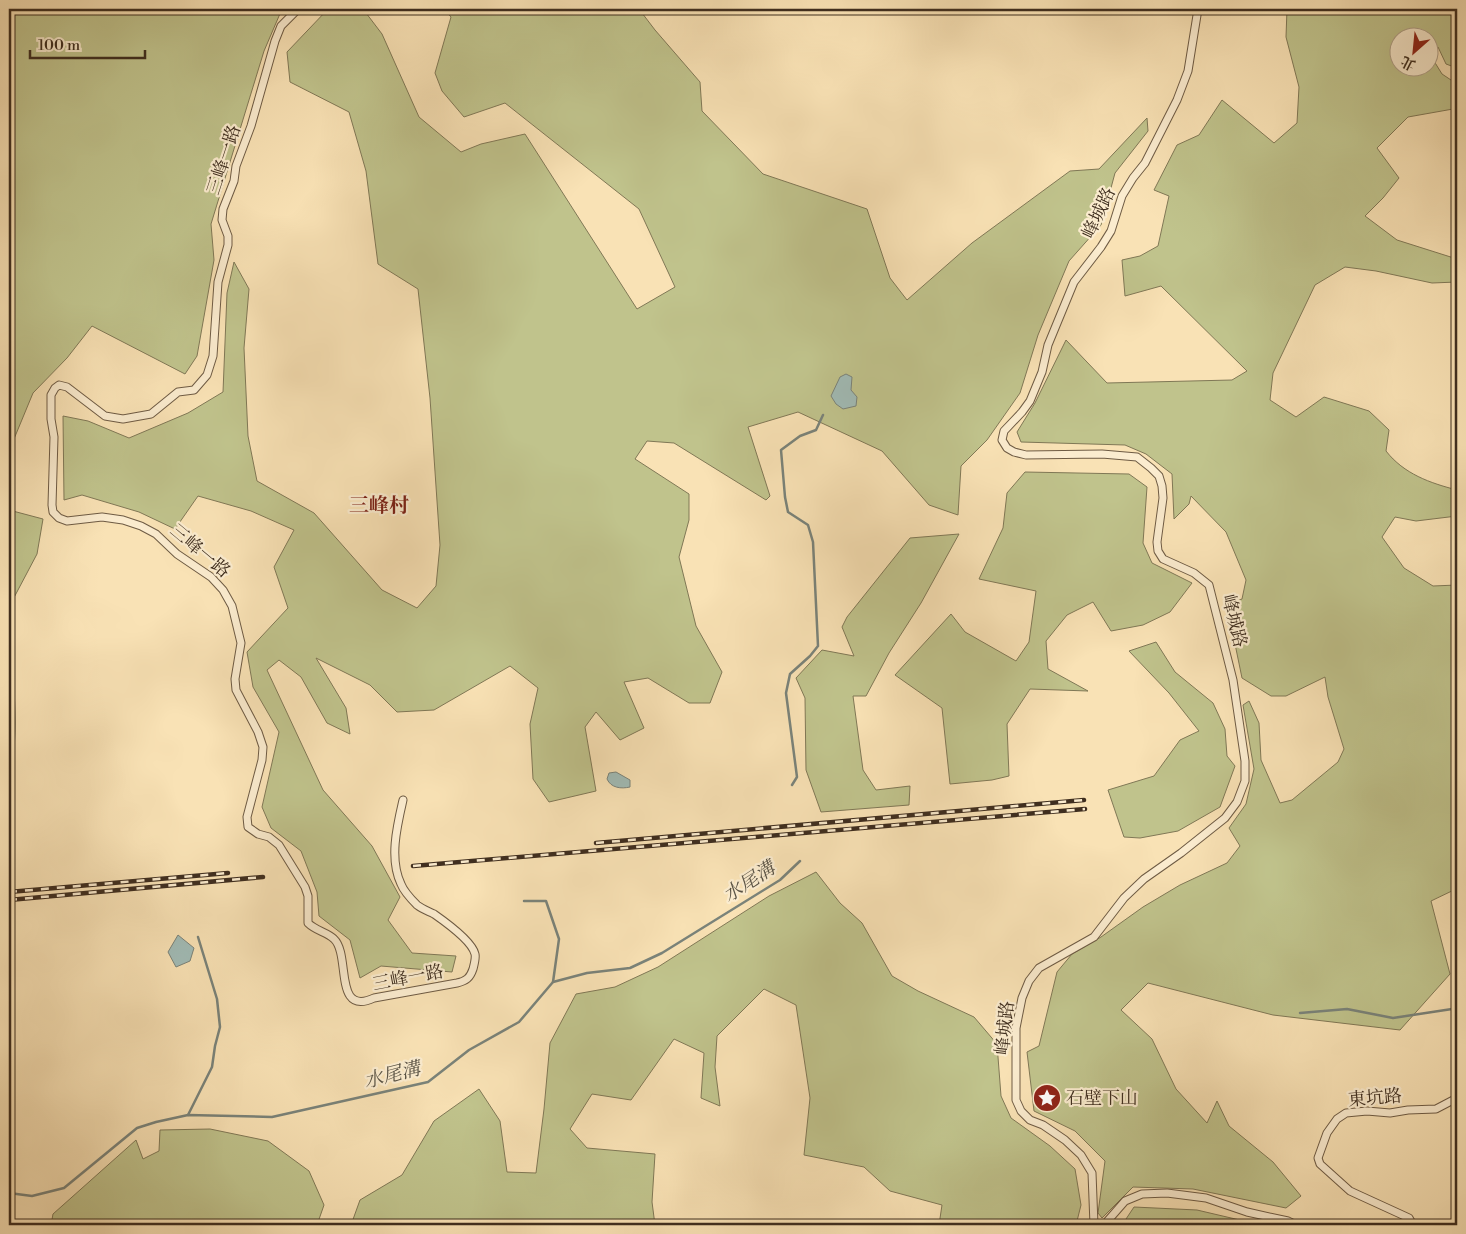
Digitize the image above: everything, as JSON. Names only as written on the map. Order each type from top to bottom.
[{"type":"street","name":"三峰一路","points":[[298,9],[282,26],[275,41],[251,126],[236,166],[234,181],[223,209],[222,220],[228,236],[228,245],[218,282],[213,356],[207,375],[194,390],[178,392],[151,414],[123,419],[105,416],[68,387],[59,385],[55,388],[51,395],[51,419],[54,437],[52,505],[53,512],[59,518],[68,521],[102,517],[123,520],[141,526],[156,534],[177,554],[211,577],[224,590],[232,606],[241,643],[235,679],[236,690],[258,732],[263,747],[262,760],[246,817],[248,827],[258,834],[269,837],[279,845],[308,896],[308,923],[314,929],[335,939],[343,961],[344,983],[355,1000],[364,1002],[374,998],[466,981],[472,974],[474,966],[475,953],[469,945],[450,926],[418,906],[400,884],[397,872],[396,839],[403,800]]},
{"type":"street","name":"峰城路","points":[[1094,1225],[1092,1173],[1080,1155],[1065,1140],[1043,1125],[1030,1120],[1021,1111],[1016,1100],[1016,1028],[1022,998],[1039,968],[1094,937],[1124,898],[1137,885],[1225,818],[1237,802],[1245,781],[1245,761],[1233,680],[1209,585],[1204,579],[1194,573],[1163,559],[1158,551],[1157,542],[1163,498],[1159,476],[1137,458],[1102,454],[1026,455],[1007,448],[1002,440],[1004,431],[1030,402],[1042,372],[1048,345],[1074,282],[1111,231],[1122,196],[1132,178],[1145,163],[1177,100],[1188,72],[1198,9]]},
{"type":"street","name":"東坑路","points":[[1413,1225],[1409,1218],[1350,1191],[1320,1164],[1318,1158],[1320,1151],[1327,1133],[1337,1119],[1346,1113],[1368,1111],[1390,1113],[1436,1109],[1457,1098]]},
{"type":"street","points":[[1104,1225],[1125,1201],[1142,1194],[1167,1194],[1206,1198],[1247,1212],[1288,1220],[1296,1225]]},
{"type":"green space","points":[[9,9],[282,9],[264,51],[211,224],[214,260],[197,356],[185,374],[92,326],[67,358],[33,393],[9,451]]},
{"type":"green space","points":[[328,9],[363,9],[382,34],[419,117],[461,152],[481,144],[525,134],[637,309],[675,287],[639,209],[505,103],[464,117],[442,91],[435,73],[451,17],[444,9],[639,9],[700,82],[702,111],[763,174],[867,209],[890,278],[907,300],[972,243],[1070,171],[1099,169],[1147,118],[1148,131],[1115,173],[1101,225],[1069,261],[1038,335],[1020,393],[987,440],[961,466],[958,515],[929,505],[882,451],[798,412],[748,427],[770,496],[766,500],[674,443],[647,441],[635,459],[689,494],[689,520],[679,557],[696,626],[722,672],[710,703],[689,703],[648,678],[624,682],[644,728],[620,740],[596,712],[585,727],[596,791],[549,802],[533,779],[530,724],[538,688],[510,666],[434,710],[397,712],[370,685],[316,658],[346,708],[350,734],[327,723],[301,677],[279,660],[267,670],[323,790],[372,846],[400,897],[388,920],[412,953],[456,956],[452,972],[381,966],[360,978],[350,940],[319,916],[317,892],[301,851],[271,828],[262,807],[279,732],[253,687],[247,652],[288,608],[274,567],[294,530],[251,511],[198,496],[175,529],[139,512],[82,495],[64,500],[63,416],[88,421],[129,438],[188,413],[223,392],[227,293],[234,262],[249,289],[244,348],[248,436],[257,481],[314,513],[382,590],[417,608],[436,586],[440,545],[430,398],[418,289],[378,264],[366,171],[349,112],[290,82],[287,52]]},
{"type":"green space","points":[[1287,9],[1457,9],[1457,68],[1446,64],[1438,47],[1438,28],[1388,28],[1388,78],[1438,78],[1438,68],[1442,74],[1457,84],[1457,111],[1453,109],[1408,117],[1377,148],[1399,178],[1365,216],[1397,240],[1457,259],[1457,282],[1432,283],[1376,271],[1345,267],[1315,285],[1273,373],[1270,400],[1296,417],[1324,397],[1369,411],[1389,430],[1386,451],[1393,459],[1409,472],[1457,490],[1457,516],[1416,521],[1395,517],[1382,537],[1404,568],[1433,586],[1457,585],[1457,890],[1431,901],[1450,974],[1400,1030],[1273,1015],[1148,983],[1121,1010],[1152,1039],[1176,1089],[1207,1123],[1217,1101],[1229,1126],[1273,1162],[1301,1196],[1286,1208],[1193,1189],[1133,1187],[1102,1218],[1098,1213],[1105,1161],[1075,1131],[1034,1111],[1027,1052],[1039,1046],[1057,972],[1072,954],[1101,937],[1143,907],[1180,885],[1227,863],[1240,846],[1229,828],[1246,804],[1254,769],[1243,705],[1249,701],[1259,723],[1261,760],[1280,803],[1292,800],[1338,762],[1344,749],[1328,697],[1325,677],[1286,696],[1271,696],[1242,678],[1227,605],[1242,599],[1246,580],[1226,532],[1191,496],[1189,504],[1174,519],[1172,474],[1146,454],[1125,445],[1021,442],[1017,432],[1035,403],[1066,340],[1107,383],[1232,380],[1247,371],[1161,286],[1125,296],[1122,260],[1140,256],[1158,246],[1169,196],[1154,190],[1177,145],[1199,135],[1222,100],[1274,143],[1297,123],[1299,87],[1286,37]]},
{"type":"green space","points":[[1025,472],[1129,474],[1147,487],[1143,543],[1152,563],[1192,583],[1170,612],[1143,625],[1111,631],[1093,602],[1067,615],[1046,641],[1048,669],[1088,691],[1030,689],[1007,724],[1009,776],[992,780],[950,784],[942,708],[895,675],[951,614],[965,632],[1016,661],[1029,642],[1036,591],[979,579],[1003,528],[1007,493]]},
{"type":"green space","points":[[9,510],[43,519],[37,554],[9,607]]},
{"type":"green space","points":[[959,534],[866,696],[853,696],[863,770],[876,790],[910,786],[909,805],[821,812],[806,770],[805,698],[796,678],[822,650],[854,656],[842,627],[847,617],[910,538]]},
{"type":"green space","points":[[9,631],[15,723],[13,758],[9,772]]},
{"type":"green space","points":[[1156,642],[1175,672],[1213,703],[1225,729],[1227,756],[1235,766],[1220,807],[1178,831],[1140,838],[1124,837],[1108,790],[1154,776],[1180,740],[1199,731],[1169,693],[1129,651]]},
{"type":"green space","points":[[816,872],[840,903],[862,923],[892,976],[918,991],[974,1017],[997,1044],[1001,1096],[1011,1118],[1050,1146],[1075,1169],[1081,1205],[1076,1225],[939,1225],[942,1205],[890,1191],[864,1167],[804,1155],[810,1098],[796,1005],[764,989],[717,1036],[715,1067],[720,1106],[701,1098],[704,1053],[674,1039],[631,1100],[592,1094],[570,1129],[587,1148],[655,1154],[652,1202],[655,1225],[351,1225],[360,1200],[402,1175],[434,1121],[479,1089],[500,1121],[507,1172],[536,1173],[550,1043],[576,994],[615,987],[658,967],[769,896]]},
{"type":"green space","points":[[210,1129],[268,1141],[309,1171],[324,1205],[317,1225],[51,1225],[53,1214],[136,1140],[143,1159],[159,1151],[160,1130]]},
{"type":"green space","points":[[1134,1207],[1197,1210],[1261,1225],[1122,1225]]},
{"type":"water","points":[[846,374],[852,377],[851,390],[857,397],[856,406],[843,409],[836,404],[831,396],[840,377]]},
{"type":"water","points":[[616,772],[630,780],[630,787],[617,787],[609,782],[607,779],[609,773]]},
{"type":"water","points":[[178,935],[194,948],[190,961],[176,967],[168,952]]},
{"type":"waterway","name":"水尾溝","points":[[792,785],[797,777],[786,693],[790,674],[818,646],[813,542],[808,525],[788,512],[781,450],[800,436],[816,430],[823,415]]},
{"type":"waterway","name":"水尾溝","points":[[9,1193],[32,1196],[64,1188],[137,1128],[156,1122],[188,1115],[272,1117],[428,1082],[469,1050],[519,1022],[553,982],[587,973],[630,968],[662,953],[780,880],[800,861]]},
{"type":"waterway","points":[[524,901],[546,901],[559,939],[553,982]]},
{"type":"waterway","points":[[188,1115],[212,1067],[220,1027],[217,999],[198,937]]},
{"type":"waterway","points":[[1300,1013],[1347,1009],[1393,1018],[1452,1009],[1457,1012]]},
{"type":"railway","points":[[596,843],[1084,800]]},
{"type":"railway","points":[[413,866],[1085,809]]},
{"type":"railway","points":[[9,892],[228,873]]},
{"type":"railway","points":[[9,900],[263,877]]},
{"type":"place","name":"石壁下山","points":[[1047,1098]]},
{"type":"district","name":"三峰村","points":[[379,506]]}]
